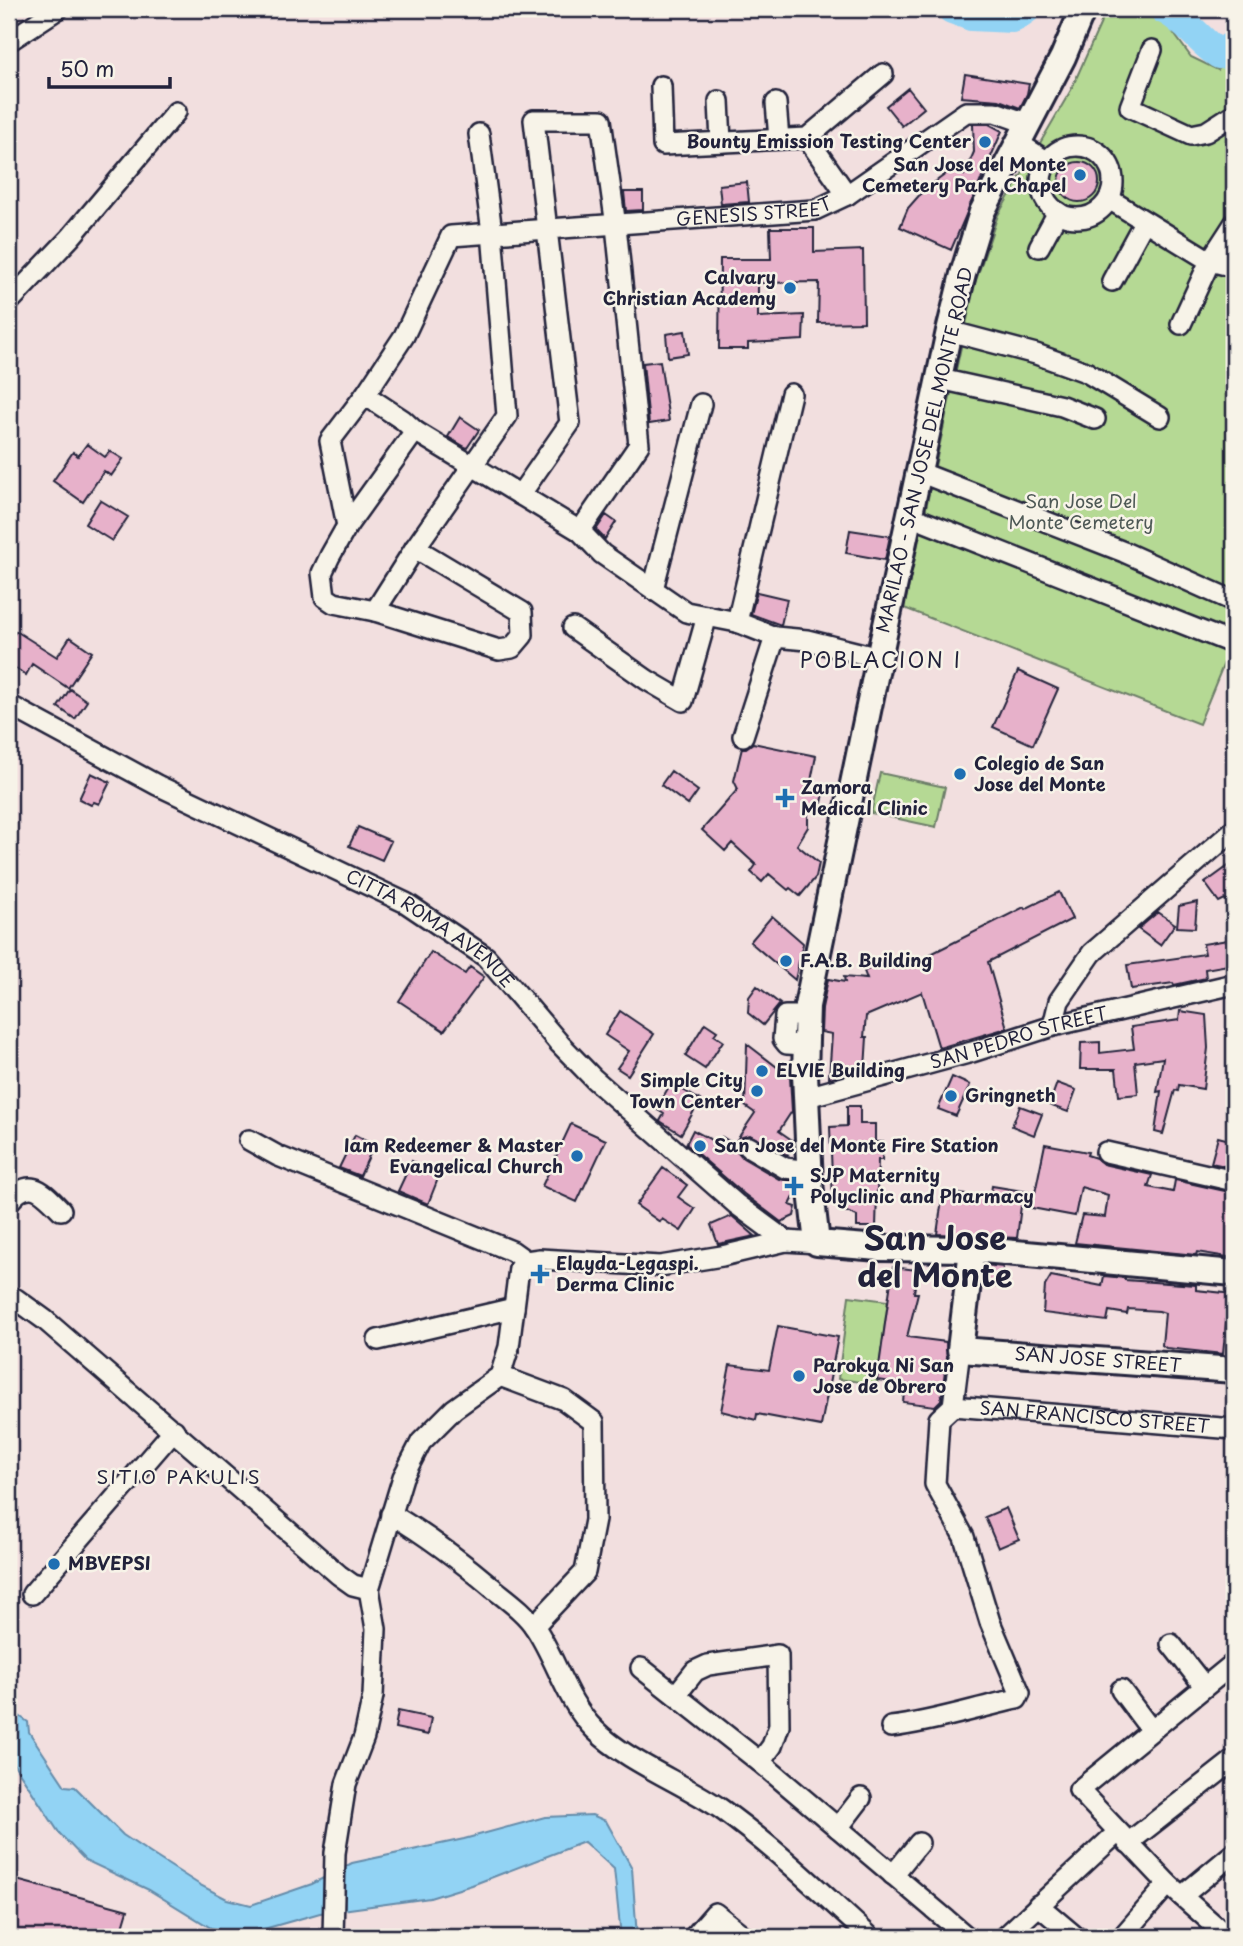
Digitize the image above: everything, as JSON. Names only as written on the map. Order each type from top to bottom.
[{"type":"main road","name":"MARILAO - SAN JOSE DEL MONTE ROAD","points":[[817,1243],[810,1171],[807,1016],[820,941],[949,331],[982,212],[1063,57],[1083,9]]},
{"type":"main road","points":[[817,1243],[879,1248],[972,1249],[1234,1273]]},
{"type":"main road","points":[[960,1349],[972,1249]]},
{"type":"main road","name":"SAN JOSE STREET","points":[[960,1349],[1234,1370]]},
{"type":"street","points":[[9,41],[58,9]]},
{"type":"street","points":[[1152,50],[1130,107],[1191,135],[1206,132],[1234,114]]},
{"type":"street","points":[[660,86],[663,145],[807,138],[883,74]]},
{"type":"street","points":[[719,101],[721,142]]},
{"type":"street","points":[[776,103],[779,139]]},
{"type":"street","points":[[9,302],[70,237],[176,112]]},
{"type":"street","name":"GENESIS STREET","points":[[365,395],[404,336],[451,236],[815,210],[848,195],[966,112],[995,112],[1023,133],[1048,162]]},
{"type":"street","points":[[520,495],[570,423],[534,120],[601,120],[616,226],[639,445],[580,531]]},
{"type":"street","points":[[375,611],[506,416],[492,232],[479,134]]},
{"type":"street","points":[[807,138],[848,195]]},
{"type":"street","points":[[1079,146],[1091,148],[1109,164],[1113,188],[1109,199],[1102,209],[1092,215],[1069,217],[1058,212],[1045,198],[1042,189],[1043,170],[1056,153],[1079,146]]},
{"type":"street","points":[[1109,199],[1210,261],[1234,267]]},
{"type":"street","points":[[1039,247],[1058,212]]},
{"type":"street","points":[[1112,281],[1144,222]]},
{"type":"street","points":[[1181,324],[1210,261],[1234,224]]},
{"type":"street","points":[[949,331],[1036,354],[1086,372],[1160,417]]},
{"type":"street","points":[[940,379],[1062,406],[1095,419]]},
{"type":"street","points":[[737,622],[791,394]]},
{"type":"street","points":[[347,526],[330,441],[365,395],[415,431],[580,531],[602,554],[686,612],[737,622],[775,637],[807,640],[879,659]]},
{"type":"street","points":[[653,589],[701,404]]},
{"type":"street","points":[[415,431],[347,526],[330,556],[322,573],[325,597],[334,603],[375,611],[499,650],[513,648],[523,635],[522,612],[415,548]]},
{"type":"street","points":[[919,472],[1124,552],[1229,599]]},
{"type":"street","points":[[910,516],[1234,644]]},
{"type":"street","points":[[573,628],[647,680],[683,701],[707,616]]},
{"type":"street","points":[[743,736],[775,637]]},
{"type":"street","name":"CITTA ROMA AVENUE","points":[[9,705],[158,785],[406,903],[486,957],[560,1044],[594,1079],[736,1204],[786,1241]]},
{"type":"street","points":[[1054,1026],[1059,1001],[1092,953],[1234,830]]},
{"type":"street","name":"SAN PEDRO STREET","points":[[807,1097],[972,1052],[1054,1026],[1234,984]]},
{"type":"street","points":[[249,1140],[278,1156],[512,1251],[526,1261]]},
{"type":"street","points":[[749,1147],[785,1168],[810,1171]]},
{"type":"street","points":[[1106,1152],[1234,1181]]},
{"type":"street","points":[[9,1202],[17,1192],[32,1187],[41,1191],[61,1210]]},
{"type":"street","points":[[333,1937],[335,1853],[346,1784],[364,1737],[373,1696],[376,1629],[369,1589],[403,1477],[421,1443],[454,1409],[500,1376],[509,1347],[519,1268],[526,1261],[540,1259],[660,1266],[722,1256],[786,1241],[817,1243]]},
{"type":"street","points":[[9,1297],[45,1320],[339,1575],[353,1585],[369,1589]]},
{"type":"street","points":[[378,1340],[514,1308]]},
{"type":"street","points":[[891,1727],[928,1723],[971,1709],[1017,1699],[1020,1693],[990,1622],[964,1537],[935,1484],[939,1419],[953,1406],[960,1349]]},
{"type":"street","points":[[500,1376],[564,1400],[594,1422],[595,1520],[585,1572],[534,1626]]},
{"type":"street","name":"SAN FRANCISCO STREET","points":[[953,1406],[1234,1429]]},
{"type":"street","points":[[32,1594],[174,1430]]},
{"type":"street","points":[[391,1514],[462,1561],[534,1626],[582,1714],[596,1731],[622,1750],[722,1810],[794,1868],[870,1937]]},
{"type":"street","points":[[1171,1644],[1204,1686]]},
{"type":"street","points":[[676,1695],[695,1671],[708,1665],[778,1655],[779,1726],[772,1746],[760,1762]]},
{"type":"street","points":[[1223,1936],[1123,1838],[1079,1790],[1234,1663]]},
{"type":"street","points":[[642,1668],[760,1762],[967,1937]]},
{"type":"street","points":[[1121,1690],[1151,1730]]},
{"type":"street","points":[[1005,1937],[1038,1905],[1123,1838],[1234,1760]]},
{"type":"street","points":[[838,1828],[861,1798]]},
{"type":"street","points":[[894,1875],[919,1843]]},
{"type":"street","points":[[1122,1937],[1175,1890],[1234,1853]]},
{"type":"street","points":[[1038,1905],[1076,1937]]},
{"type":"street","points":[[694,1937],[715,1913],[746,1937]]},
{"type":"green space","name":"San Jose Del Monte Cemetery","points":[[1107,9],[1156,9],[1191,57],[1218,70],[1234,53],[1234,666],[1224,663],[1199,724],[904,608],[975,283],[998,215],[1071,90]]},
{"type":"green space","points":[[880,773],[945,787],[936,827],[871,813]]},
{"type":"green space","points":[[849,1296],[888,1301],[877,1384],[838,1379]]},
{"type":"water","points":[[9,1709],[28,1722],[29,1732],[65,1786],[75,1787],[123,1835],[200,1885],[227,1899],[251,1905],[312,1884],[352,1863],[464,1839],[545,1817],[592,1815],[606,1821],[632,1868],[637,1937],[621,1937],[614,1869],[584,1842],[472,1885],[430,1898],[320,1913],[243,1935],[211,1928],[149,1890],[85,1860],[60,1834],[9,1757]]},
{"type":"building","points":[[965,74],[1029,84],[1027,94],[1020,108],[999,100],[961,97]]},
{"type":"building","points":[[908,88],[924,108],[902,126],[886,106]]},
{"type":"building","points":[[973,124],[989,124],[1002,131],[951,250],[900,227],[908,208],[923,191],[954,168],[964,175],[974,152]]},
{"type":"building","name":"San Jose del Monte Cemetery Park Chapel","points":[[1079,162],[1093,168],[1099,182],[1093,196],[1079,202],[1065,196],[1059,182],[1065,168]]},
{"type":"building","points":[[747,182],[749,202],[721,204],[719,185]]},
{"type":"building","points":[[624,192],[643,192],[643,210],[626,211]]},
{"type":"building","name":"Calvary Christian Academy","points":[[770,228],[814,228],[814,252],[863,250],[864,322],[818,323],[819,282],[758,283],[758,317],[804,315],[803,340],[748,343],[748,349],[719,349],[720,259],[771,259]]},
{"type":"building","points":[[685,331],[688,354],[668,357],[666,334]]},
{"type":"building","points":[[660,361],[669,421],[649,424],[643,363]]},
{"type":"building","points":[[460,417],[479,430],[467,448],[448,437]]},
{"type":"building","points":[[87,444],[105,457],[110,451],[123,459],[111,476],[104,471],[83,502],[53,481],[73,452],[78,456]]},
{"type":"building","points":[[100,500],[128,517],[112,541],[85,524]]},
{"type":"building","points":[[606,515],[616,522],[605,539],[596,530]]},
{"type":"building","points":[[850,530],[890,536],[885,560],[846,553]]},
{"type":"building","points":[[757,592],[787,599],[781,625],[751,614]]},
{"type":"building","points":[[16,631],[57,657],[70,637],[92,652],[68,688],[32,664],[26,675],[9,664],[9,642]]},
{"type":"building","name":"Colegio de San Jose del Monte","points":[[1018,671],[1058,689],[1033,745],[993,727]]},
{"type":"building","points":[[70,689],[87,701],[75,719],[58,707]]},
{"type":"building","points":[[753,743],[816,756],[810,786],[825,789],[821,807],[808,812],[808,827],[797,845],[819,863],[816,877],[800,896],[769,874],[762,882],[751,872],[756,865],[732,843],[725,851],[702,830],[738,789],[734,781],[742,748]]},
{"type":"building","points":[[671,771],[698,791],[688,805],[661,785]]},
{"type":"building","points":[[91,773],[110,782],[99,804],[94,802],[91,805],[79,799]]},
{"type":"building","points":[[358,827],[391,841],[382,860],[349,846]]},
{"type":"building","points":[[1234,862],[1234,907],[1225,899],[1219,902],[1205,883]]},
{"type":"building","points":[[1059,892],[1072,919],[988,962],[1007,1028],[939,1048],[922,992],[866,1016],[865,1069],[829,1078],[832,1034],[821,1032],[822,1008],[828,979],[845,982],[844,977],[867,979],[864,971],[901,956],[905,967]]},
{"type":"building","points":[[1197,902],[1195,928],[1177,927],[1179,906]]},
{"type":"building","points":[[1158,912],[1175,924],[1160,945],[1138,929]]},
{"type":"building","name":"F.A.B. Building","points":[[772,916],[803,943],[795,980],[750,942]]},
{"type":"building","points":[[1234,939],[1234,964],[1205,969],[1206,978],[1174,985],[1131,989],[1127,965],[1205,954],[1203,944]]},
{"type":"building","points":[[431,952],[465,974],[470,967],[484,977],[444,1031],[399,1001]]},
{"type":"building","points":[[757,986],[780,1004],[763,1025],[748,1013],[749,997]]},
{"type":"building","points":[[620,1011],[654,1034],[628,1075],[617,1068],[629,1051],[605,1035]]},
{"type":"building","points":[[1180,1011],[1206,1015],[1208,1048],[1203,1089],[1179,1085],[1178,1091],[1175,1090],[1163,1134],[1155,1132],[1161,1091],[1157,1092],[1163,1058],[1135,1062],[1138,1094],[1119,1096],[1116,1069],[1080,1069],[1081,1043],[1100,1042],[1100,1053],[1134,1049],[1131,1027],[1179,1020]]},
{"type":"building","points":[[705,1023],[717,1031],[714,1035],[723,1041],[705,1069],[685,1056]]},
{"type":"building","points":[[747,1044],[790,1077],[792,1111],[779,1131],[792,1140],[787,1148],[791,1150],[787,1155],[750,1135],[742,1137],[737,1146],[743,1158],[779,1179],[795,1182],[796,1193],[790,1205],[796,1207],[794,1216],[781,1222],[686,1144],[693,1130],[719,1144],[722,1137],[734,1144],[755,1113],[745,1106]]},
{"type":"building","points":[[952,1077],[970,1085],[956,1116],[938,1109]]},
{"type":"building","points":[[671,1083],[700,1100],[681,1134],[660,1121],[664,1114],[656,1109]]},
{"type":"building","points":[[1057,1083],[1076,1090],[1068,1112],[1049,1105]]},
{"type":"building","points":[[847,1106],[860,1106],[860,1124],[875,1124],[875,1142],[883,1142],[882,1160],[878,1160],[876,1227],[857,1227],[857,1216],[844,1211],[833,1201],[830,1127],[847,1126]]},
{"type":"building","points":[[1020,1106],[1042,1114],[1034,1135],[1012,1126]]},
{"type":"building","name":"Iam Redeemer & Master Evangelical Church","points":[[571,1124],[606,1140],[577,1202],[542,1186]]},
{"type":"building","points":[[355,1135],[374,1145],[360,1176],[339,1168]]},
{"type":"building","points":[[1218,1137],[1234,1141],[1234,1168],[1211,1163]]},
{"type":"building","points":[[1045,1144],[1088,1152],[1087,1155],[1103,1164],[1152,1175],[1148,1187],[1173,1192],[1175,1180],[1234,1193],[1234,1258],[1197,1252],[1196,1255],[1075,1243],[1082,1215],[1105,1217],[1108,1195],[1081,1187],[1075,1216],[1021,1206],[1017,1238],[937,1234],[943,1192],[990,1198],[992,1186],[1035,1193]]},
{"type":"building","points":[[412,1161],[439,1176],[428,1204],[398,1191]]},
{"type":"building","points":[[663,1168],[687,1185],[678,1197],[695,1209],[681,1231],[662,1219],[660,1222],[636,1205]]},
{"type":"building","points":[[732,1216],[755,1236],[718,1244],[711,1225]]},
{"type":"building","points":[[985,1265],[1003,1267],[1001,1287],[983,1285]]},
{"type":"building","points":[[893,1267],[917,1270],[914,1293],[918,1293],[907,1337],[946,1342],[947,1357],[941,1400],[935,1406],[903,1402],[905,1384],[877,1380]]},
{"type":"building","points":[[1051,1276],[1102,1286],[1104,1276],[1125,1278],[1196,1285],[1196,1290],[1234,1294],[1234,1324],[1226,1323],[1223,1354],[1166,1348],[1162,1345],[1165,1313],[1159,1311],[1128,1309],[1127,1314],[1109,1311],[1107,1321],[1043,1313],[1045,1286]]},
{"type":"building","name":"Parokya Ni San Jose de Obrero","points":[[778,1326],[838,1337],[821,1426],[757,1414],[756,1420],[721,1411],[730,1365],[769,1370]]},
{"type":"building","points":[[1006,1508],[1019,1539],[998,1548],[985,1517]]},
{"type":"building","points":[[398,1711],[431,1718],[428,1735],[395,1728]]},
{"type":"building","points":[[9,1878],[128,1910],[120,1937],[9,1937]]},
{"type":"waterway","points":[[952,9],[971,16],[1013,18],[1026,9]]},
{"type":"waterway","points":[[1164,9],[1179,18],[1219,54],[1234,45]]},
{"type":"place","name":"Bounty Emission Testing Center","points":[[985,142]]},
{"type":"place","name":"San Jose del Monte Cemetery Park Chapel","points":[[1080,175]]},
{"type":"place","name":"Calvary Christian Academy","points":[[790,288]]},
{"type":"place","name":"Colegio de San Jose del Monte","points":[[960,774]]},
{"type":"place","name":"Zamora Medical Clinic","points":[[785,798]]},
{"type":"place","name":"F.A.B. Building","points":[[786,961]]},
{"type":"place","name":"ELVIE Building","points":[[762,1071]]},
{"type":"place","name":"Simple City Town Center","points":[[757,1091]]},
{"type":"place","name":"Gringneth","points":[[951,1096]]},
{"type":"place","name":"San Jose del Monte Fire Station","points":[[700,1146]]},
{"type":"place","name":"Iam Redeemer & Master Evangelical Church","points":[[577,1156]]},
{"type":"place","name":"SJP Maternity Polyclinic and Pharmacy","points":[[794,1186]]},
{"type":"place","name":"Elayda-Legaspi. Derma Clinic","points":[[540,1274]]},
{"type":"place","name":"Parokya Ni San Jose de Obrero","points":[[799,1376]]},
{"type":"place","name":"MBVEPSI","points":[[54,1564]]},
{"type":"district","name":"POBLACION I","points":[[881,661]]},
{"type":"district","name":"San Jose del Monte","points":[[935,1258]]},
{"type":"district","name":"SITIO PAKULIS","points":[[179,1477]]}]
